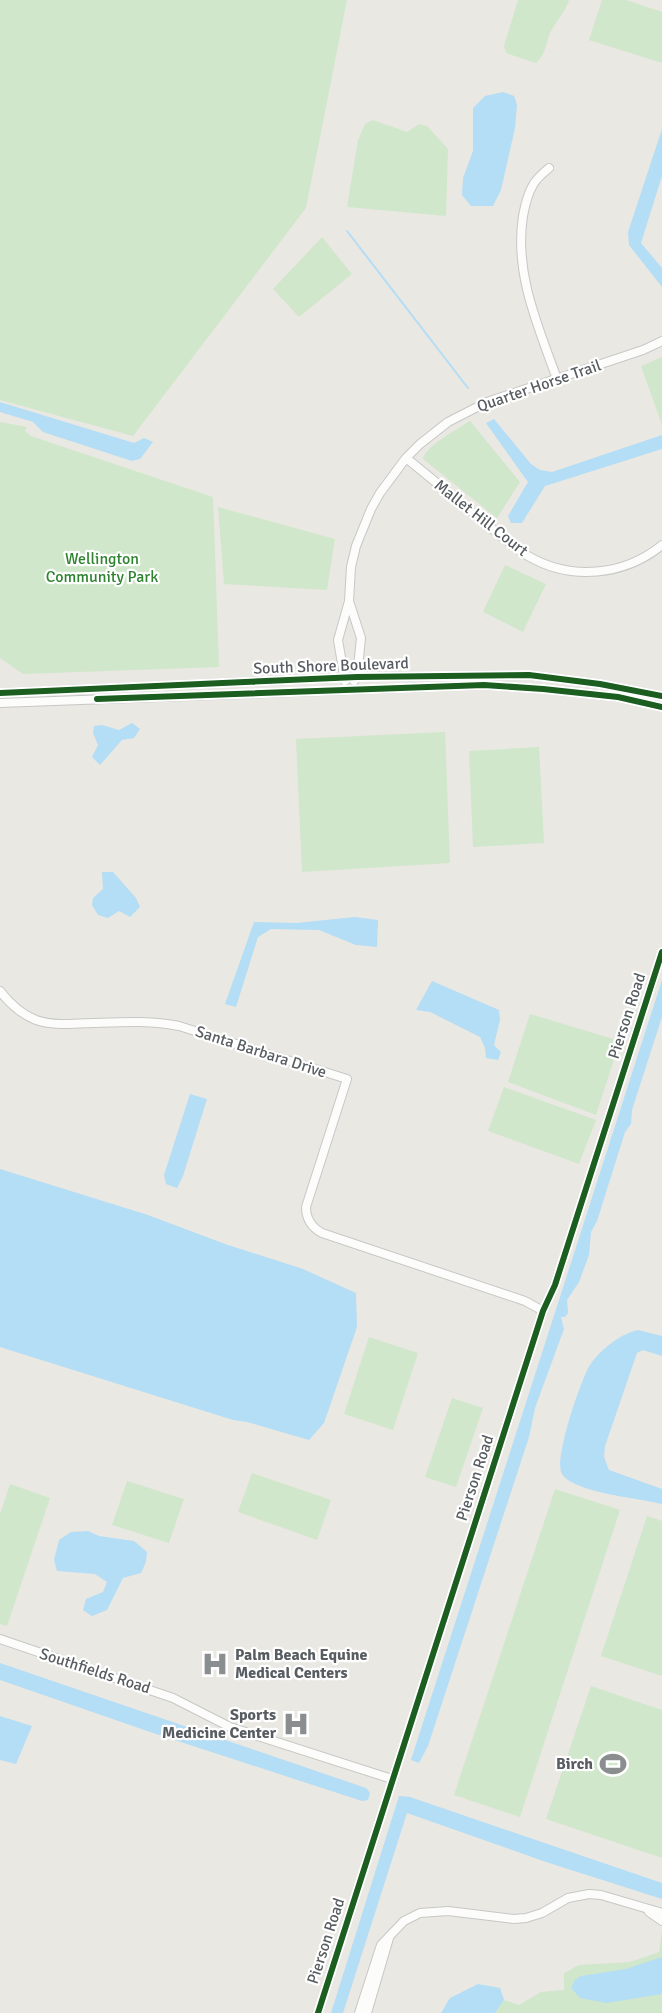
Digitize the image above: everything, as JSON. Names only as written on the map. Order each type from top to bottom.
[{"type":"street","points":[[549,168],[534,183],[528,193],[522,225],[521,258],[528,296],[557,379]]},
{"type":"street","name":"Quarter Horse Trail","points":[[349,689],[344,678],[338,639],[349,601],[351,567],[361,532],[380,493],[406,458],[436,430],[467,411],[662,341]]},
{"type":"street","name":"Mallet Hill Court","points":[[406,458],[518,549],[551,566],[582,572],[608,570],[633,563],[662,545]]},
{"type":"street","name":"Quarter Horse Trail","points":[[349,601],[361,638],[357,677],[349,689]]},
{"type":"street","name":"South Shore Boulevard","points":[[0,693],[357,677],[529,675],[600,684],[662,696]]},
{"type":"street","name":"South Shore Boulevard","points":[[0,703],[484,686],[543,689],[618,697],[662,707]]},
{"type":"street","name":"Pierson Road","points":[[318,2013],[543,1311],[555,1285],[662,952]]},
{"type":"street","name":"Santa Barbara Drive","points":[[0,991],[15,1008],[40,1021],[62,1024],[138,1022],[168,1024],[347,1079],[306,1207],[307,1218],[313,1227],[322,1233],[525,1301],[543,1311]]},
{"type":"street","name":"Southfields Road","points":[[0,1639],[173,1698],[230,1727],[392,1779]]},
{"type":"street","points":[[359,2013],[381,1945],[404,1921],[426,1912],[468,1912],[514,1919],[526,1918],[568,1898],[579,1895],[601,1895],[646,1910],[662,1912]]},
{"type":"street","points":[[646,1910],[662,1920]]},
{"type":"street","points":[[367,2013],[389,1938]]},
{"type":"green space","points":[[0,0],[347,0],[306,208],[133,436],[0,400]]},
{"type":"green space","points":[[518,0],[569,0],[536,63],[506,53],[504,46]]},
{"type":"green space","points":[[602,0],[626,0],[662,12],[662,63],[589,40]]},
{"type":"green space","points":[[373,120],[407,132],[419,124],[427,126],[448,149],[446,216],[347,207],[358,140],[365,124]]},
{"type":"green space","points":[[322,237],[352,274],[299,317],[273,289]]},
{"type":"green space","points":[[662,357],[662,425],[641,366]]},
{"type":"green space","points":[[470,421],[520,482],[497,518],[423,459],[436,443]]},
{"type":"green space","name":"Wellington Community Park","points":[[0,422],[27,427],[25,431],[31,436],[213,497],[219,667],[23,674],[0,658]]},
{"type":"green space","points":[[218,507],[335,539],[327,590],[224,584]]},
{"type":"green space","points":[[505,565],[546,584],[523,632],[483,612]]},
{"type":"green space","points":[[445,732],[450,863],[302,872],[296,739]]},
{"type":"green space","points":[[539,747],[544,843],[473,847],[469,751]]},
{"type":"green space","points":[[530,1014],[620,1041],[596,1115],[508,1082]]},
{"type":"green space","points":[[504,1087],[596,1120],[579,1164],[488,1131]]},
{"type":"green space","points":[[369,1337],[418,1353],[393,1430],[344,1414]]},
{"type":"green space","points":[[452,1398],[483,1408],[456,1487],[425,1477]]},
{"type":"green space","points":[[252,1473],[331,1500],[317,1540],[238,1512]]},
{"type":"green space","points":[[127,1481],[184,1499],[169,1543],[112,1525]]},
{"type":"green space","points":[[10,1484],[50,1498],[7,1626],[0,1624],[0,1514]]},
{"type":"green space","points":[[555,1489],[620,1510],[520,1817],[454,1795]]},
{"type":"green space","points":[[647,1516],[662,1521],[662,1676],[601,1656]]},
{"type":"green space","name":"Birch","points":[[591,1686],[662,1710],[662,1858],[546,1819]]},
{"type":"green space","points":[[662,1930],[662,2013],[495,2013],[504,2000],[519,2005],[541,1992],[564,1990],[564,1973],[579,1965],[630,1962],[659,1952]]},
{"type":"water","points":[[503,92],[514,96],[517,105],[515,128],[501,190],[493,206],[471,206],[462,195],[463,178],[473,151],[473,108],[485,96]]},
{"type":"water","points":[[662,129],[662,176],[641,243],[662,268],[662,287],[629,245],[628,232]]},
{"type":"water","points":[[0,402],[134,443],[144,438],[153,442],[140,459],[132,461],[43,432],[33,422],[0,412]]},
{"type":"water","points":[[494,419],[531,464],[540,470],[552,472],[662,435],[662,449],[545,486],[522,523],[511,523],[508,516],[528,482],[486,423]]},
{"type":"water","points":[[132,723],[140,729],[134,738],[122,740],[100,765],[92,757],[98,745],[93,733],[94,726],[102,725],[119,730]]},
{"type":"water","points":[[102,872],[113,872],[136,898],[140,907],[130,917],[119,911],[108,918],[98,915],[92,905],[93,898],[103,889]]},
{"type":"water","points":[[355,917],[378,920],[377,947],[356,945],[319,930],[271,929],[258,937],[236,1007],[225,1004],[254,922],[296,923]]},
{"type":"water","points":[[662,980],[662,1017],[632,1110],[631,1124],[625,1132],[597,1221],[591,1232],[589,1255],[579,1282],[567,1300],[568,1313],[565,1317],[561,1317],[564,1329],[535,1408],[529,1437],[428,1746],[419,1763],[411,1760]]},
{"type":"water","points":[[432,981],[499,1010],[500,1020],[494,1045],[501,1052],[498,1060],[486,1058],[480,1037],[430,1012],[416,1010]]},
{"type":"water","points":[[190,1094],[207,1099],[183,1176],[177,1188],[166,1184],[164,1175]]},
{"type":"water","points":[[0,1169],[148,1215],[225,1244],[303,1269],[356,1293],[357,1327],[324,1423],[309,1440],[233,1420],[0,1347]]},
{"type":"water","points":[[638,1330],[662,1336],[662,1356],[643,1350],[637,1353],[605,1446],[604,1457],[609,1470],[662,1489],[662,1504],[608,1494],[580,1486],[562,1474],[560,1466],[569,1420],[590,1365],[611,1343]]},
{"type":"water","points":[[88,1531],[99,1536],[134,1541],[147,1552],[141,1573],[123,1578],[107,1610],[92,1616],[83,1610],[86,1599],[103,1592],[107,1582],[95,1574],[57,1571],[54,1560],[59,1540],[71,1532]]},
{"type":"water","points":[[0,1663],[366,1788],[370,1793],[368,1800],[362,1801],[153,1733],[0,1680]]},
{"type":"water","points":[[0,1716],[32,1726],[16,1764],[0,1760]]},
{"type":"water","points":[[399,1796],[410,1797],[662,1883],[662,1899],[546,1862],[407,1813],[343,2013],[331,2013]]},
{"type":"water","points":[[662,1957],[662,1994],[607,2003],[580,1998],[571,1988],[575,1980],[581,1976],[626,1969]]},
{"type":"water","points":[[478,1984],[500,1988],[504,2000],[495,2013],[441,2013],[450,1998]]},
{"type":"waterway","points":[[347,231],[468,388]]},
{"type":"cycle path","points":[[0,693],[357,677],[529,675],[600,684],[662,696]]},
{"type":"cycle path","points":[[97,699],[484,685],[618,697],[662,707]]},
{"type":"cycle path","points":[[318,2013],[543,1311],[555,1285],[662,952]]},
{"type":"place","name":"Palm Beach Equine Medical Centers","points":[[215,1664]]},
{"type":"place","name":"Sports Medicine Center","points":[[296,1724]]},
{"type":"place","name":"Birch","points":[[613,1764]]}]
